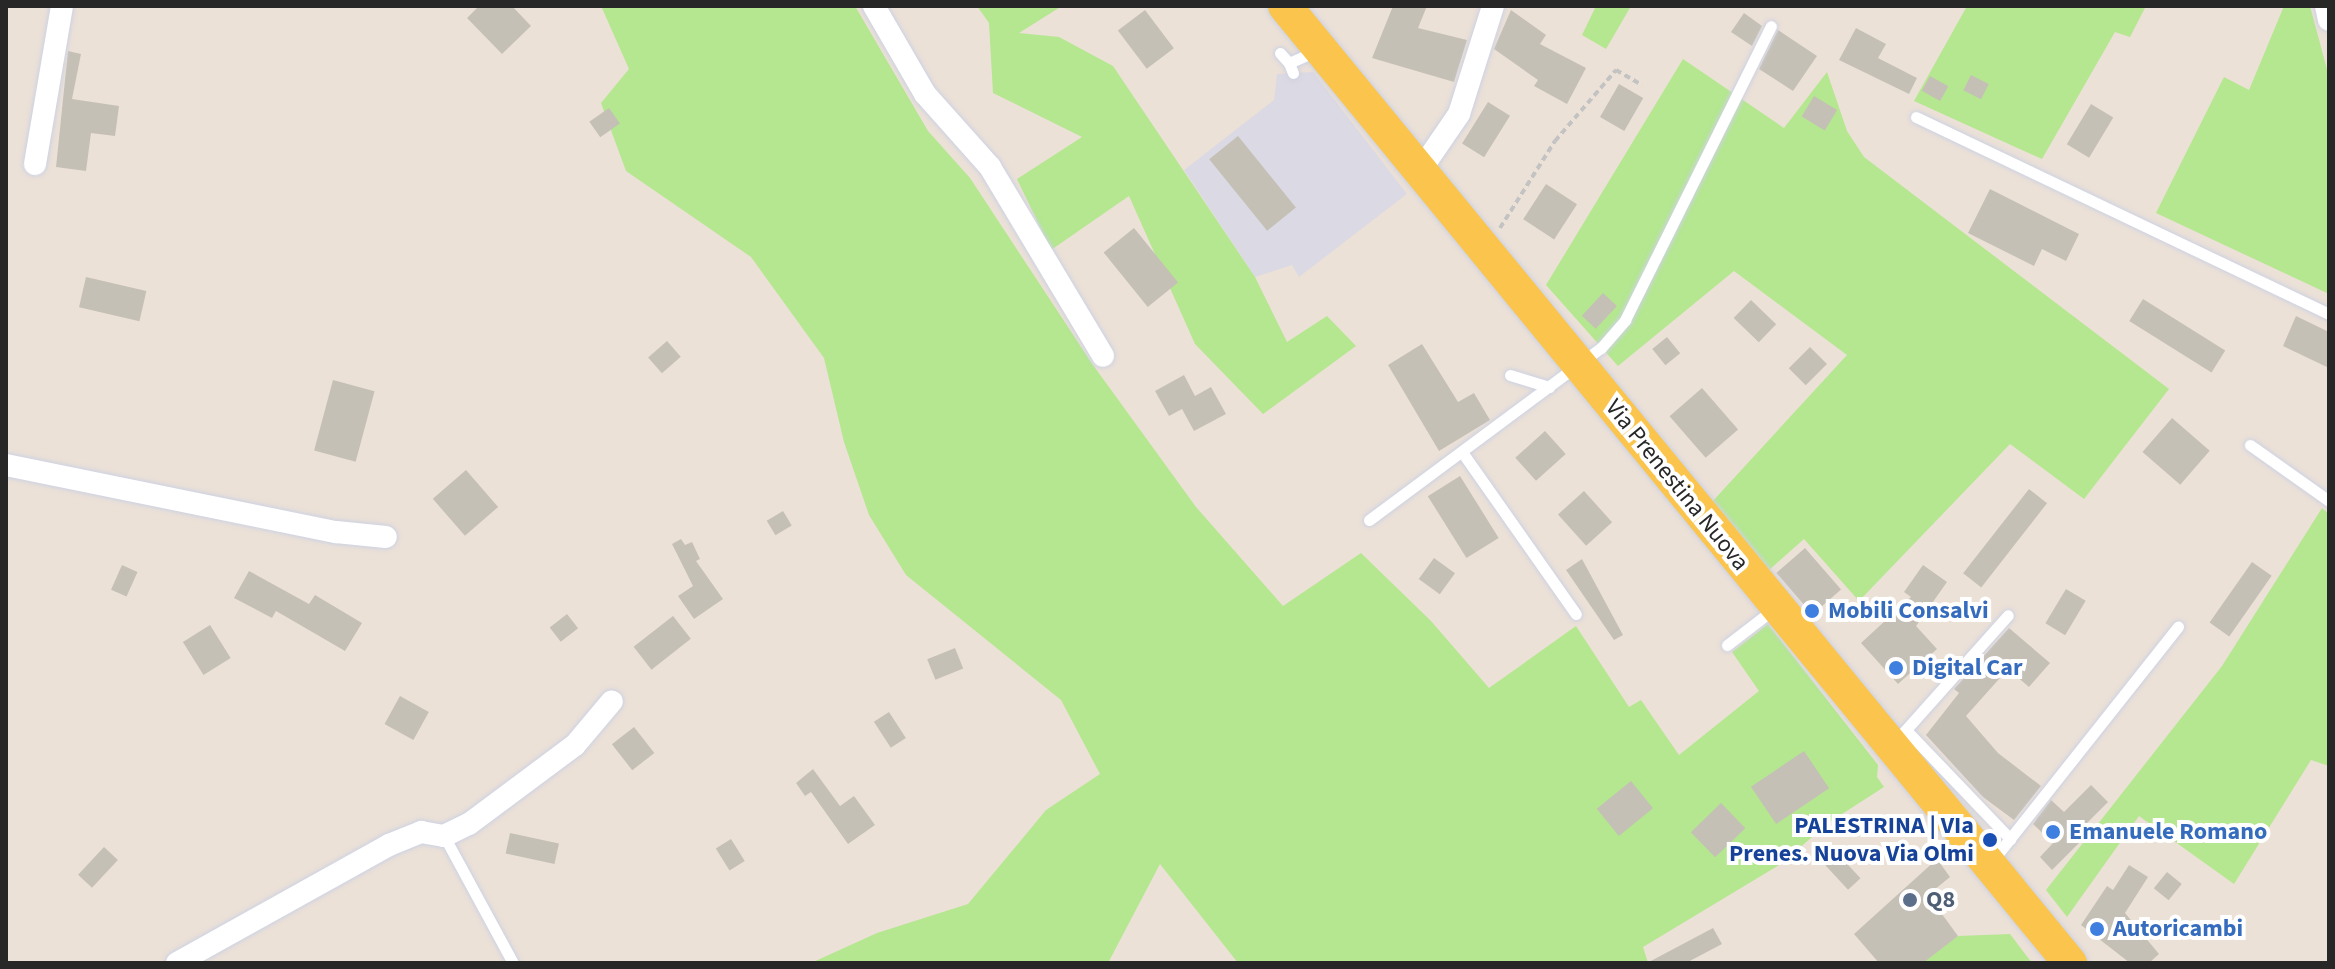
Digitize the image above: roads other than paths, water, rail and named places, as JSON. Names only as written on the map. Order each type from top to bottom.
[{"type":"main road","name":"Via Prenestina Nuova","points":[[1285,6],[1776,607],[2000,852],[2070,963]]},
{"type":"street","points":[[35,164],[62,6]]},
{"type":"street","points":[[874,6],[925,94],[990,167],[1103,356]]},
{"type":"street","points":[[1420,171],[1459,114],[1493,6]]},
{"type":"street","points":[[2326,6],[2329,20]]},
{"type":"street","points":[[6,465],[336,532],[386,537]]},
{"type":"street","points":[[177,963],[389,845],[421,832],[444,836],[537,776],[575,745],[612,701]]},
{"type":"lane","points":[[1369,520],[1609,339],[1646,286],[1771,26]]},
{"type":"lane","points":[[1280,53],[1291,68],[1321,49]]},
{"type":"lane","points":[[1916,117],[2329,314]]},
{"type":"lane","points":[[1510,375],[1549,387]]},
{"type":"lane","points":[[2250,445],[2329,501]]},
{"type":"lane","points":[[1462,452],[1576,614]]},
{"type":"lane","points":[[1727,645],[1776,607]]},
{"type":"lane","points":[[1899,738],[2008,615]]},
{"type":"lane","points":[[2000,852],[2178,627]]},
{"type":"lane","points":[[444,836],[513,963]]},
{"type":"place","name":"Mobili Consalvi","points":[[1812,611]]},
{"type":"place","name":"Digital Car","points":[[1896,668]]},
{"type":"place","name":"Emanuele Romano","points":[[2053,832]]},
{"type":"place","name":"PALESTRINA | VIa Prenes. Nuova Via Olmi","points":[[1990,840]]},
{"type":"place","name":"Q8","points":[[1910,900]]},
{"type":"place","name":"Autoricambi","points":[[2097,929]]}]
